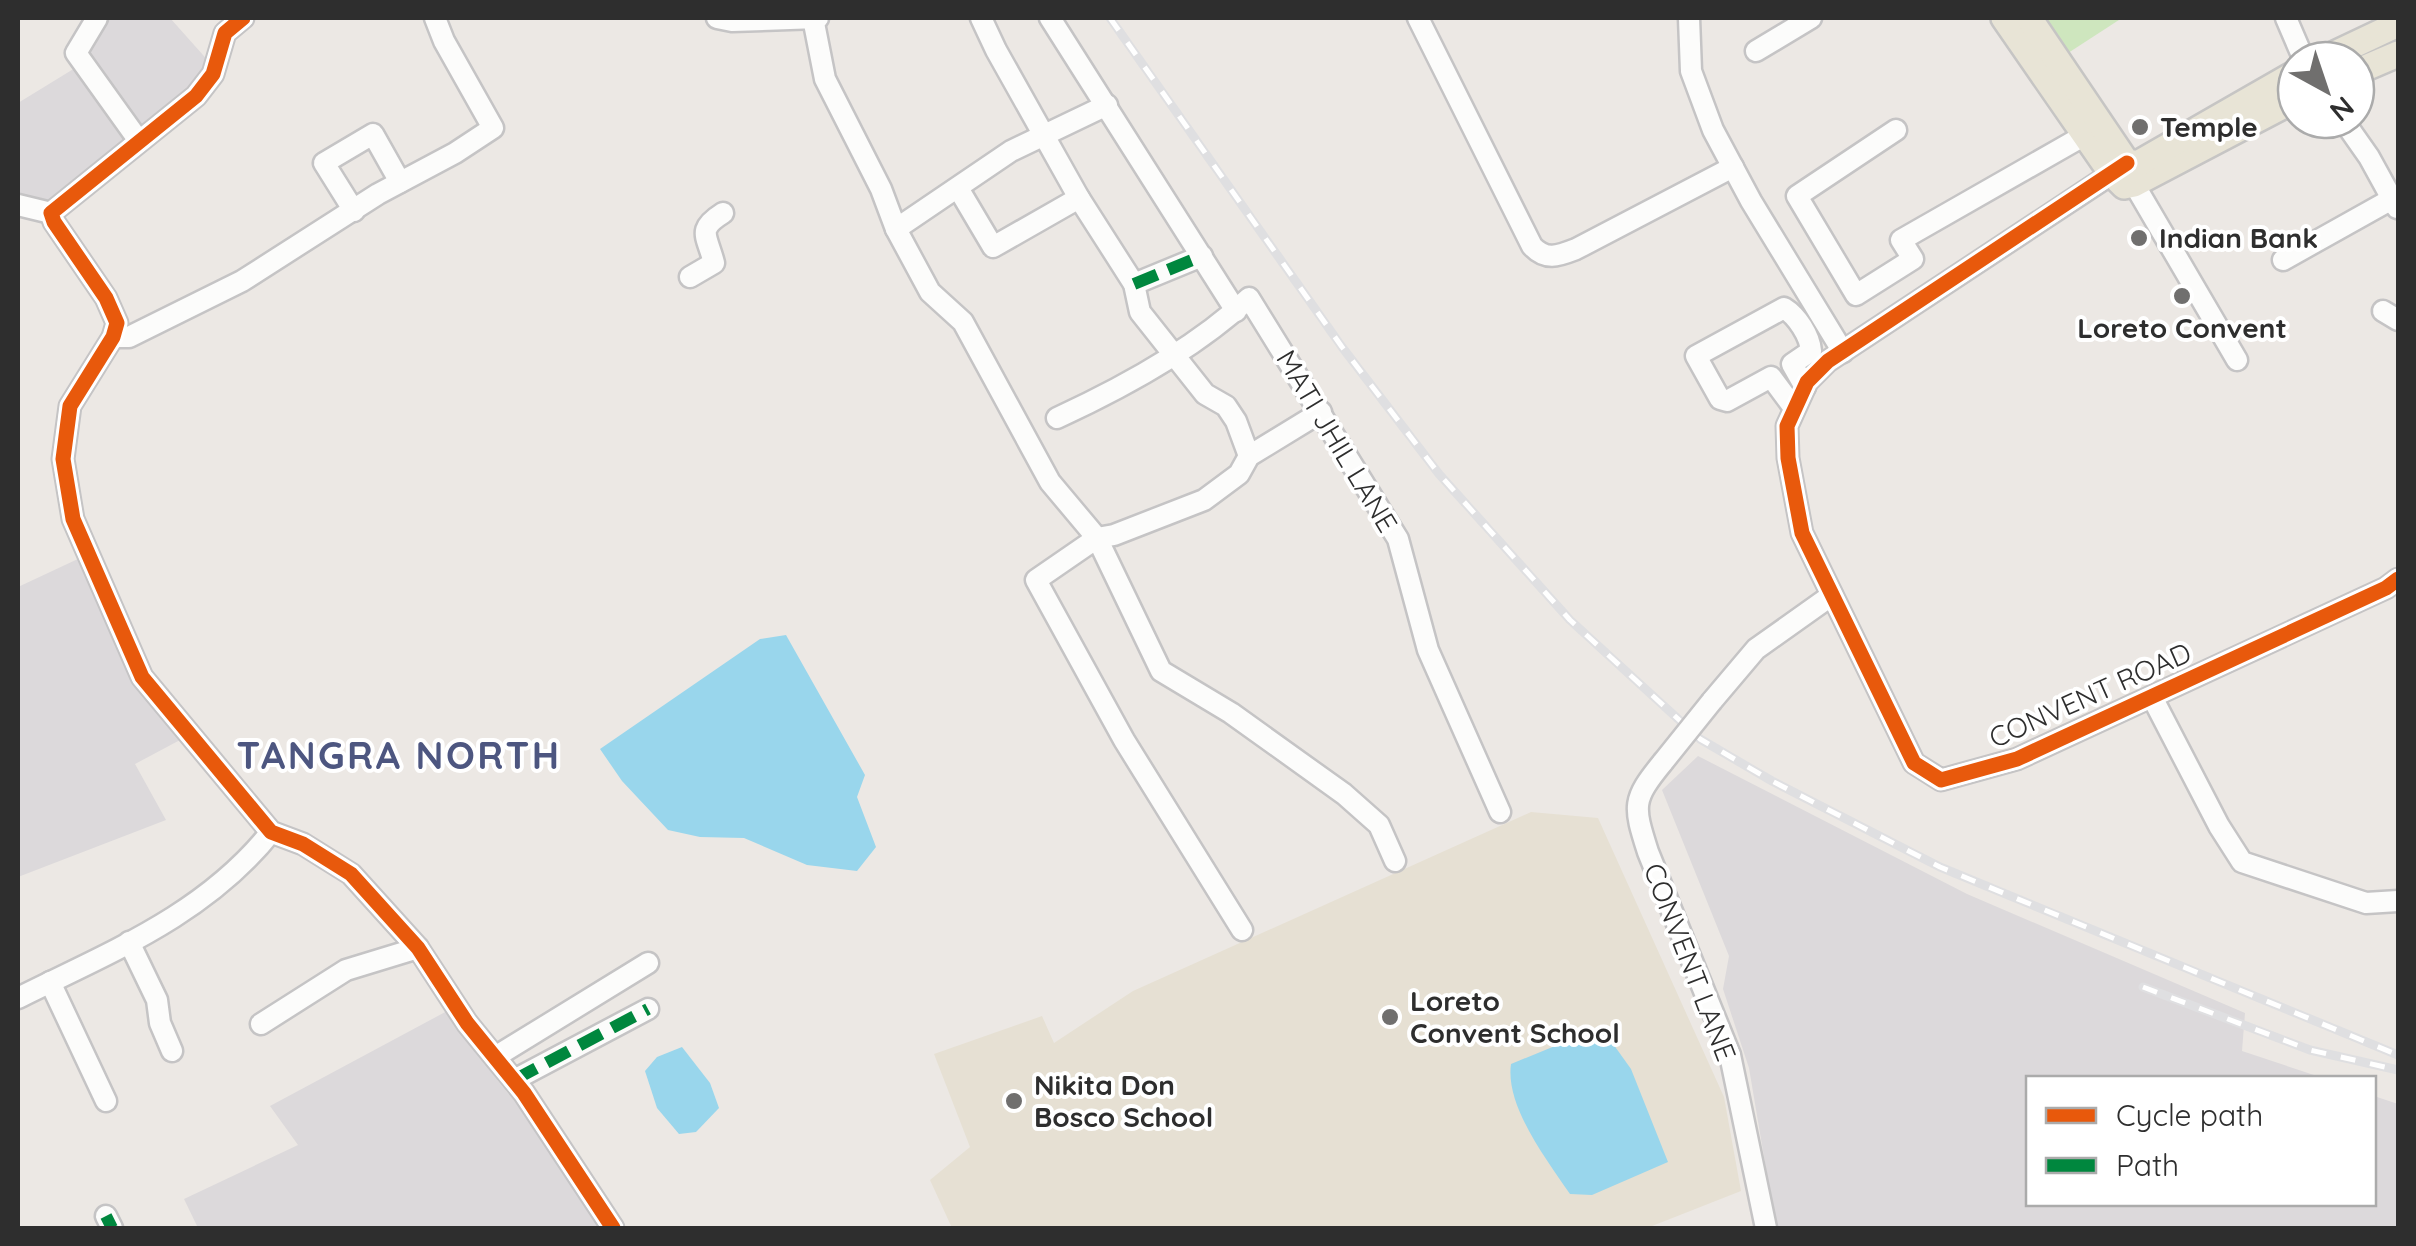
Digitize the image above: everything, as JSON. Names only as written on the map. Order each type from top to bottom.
[{"type":"main road","points":[[2004,18],[2085,135],[2124,174]]},
{"type":"main road","points":[[2029,18],[2124,174]]},
{"type":"main road","points":[[2364,40],[2398,24]]},
{"type":"main road","points":[[2124,174],[2276,84]]},
{"type":"main road","points":[[2124,174],[2276,109]]},
{"type":"street","points":[[97,18],[76,53],[139,141]]},
{"type":"street","points":[[51,212],[206,85],[225,34],[242,18]]},
{"type":"street","points":[[113,337],[129,337],[242,280],[493,128],[435,18]]},
{"type":"street","points":[[717,18],[815,18],[826,79],[881,189],[896,230],[930,292],[963,322],[1050,482],[1097,538],[1161,670],[1230,713],[1344,794],[1378,826],[1395,861]]},
{"type":"street","points":[[981,18],[1079,198],[1134,284],[1140,312],[1205,394],[1226,406],[1249,456]]},
{"type":"street","name":"MATI JHIL LANE","points":[[1050,18],[1202,256],[1320,412],[1398,539],[1428,650],[1500,812]]},
{"type":"street","points":[[1418,18],[1532,246],[1540,254],[1554,258],[1576,249],[1733,167]]},
{"type":"street","points":[[1689,18],[1691,71],[1714,130],[1842,352]]},
{"type":"street","points":[[1756,51],[1811,18]]},
{"type":"street","points":[[896,230],[1011,152],[1107,105]]},
{"type":"street","points":[[1896,130],[1797,196],[1856,295],[1913,259],[1901,240],[2085,135]]},
{"type":"street","points":[[354,211],[324,162],[373,134],[400,182]]},
{"type":"street","points":[[2283,260],[2395,204],[2356,140]]},
{"type":"street","points":[[1772,377],[1794,408],[1805,387],[1828,360],[2124,174],[2237,360]]},
{"type":"street","points":[[958,188],[992,248],[1079,198]]},
{"type":"street","points":[[18,205],[51,212]]},
{"type":"street","points":[[51,212],[114,313],[116,323],[113,337],[70,406],[63,459],[73,518],[142,677],[271,832],[303,844],[342,867],[365,887],[418,948],[446,994],[514,1080],[613,1228]]},
{"type":"street","points":[[690,278],[714,263],[704,230],[707,223],[724,213]]},
{"type":"street","points":[[1134,284],[1202,256]]},
{"type":"street","points":[[1057,418],[1115,392],[1242,304]]},
{"type":"street","points":[[1784,308],[1810,343],[1811,351],[1772,377],[1727,401],[1715,394],[1696,356],[1784,308]]},
{"type":"street","points":[[1792,364],[1805,387]]},
{"type":"street","name":"CONVENT ROAD","points":[[1794,408],[1787,426],[1788,458],[1802,533],[1914,763],[1941,780],[2018,759],[2398,579]]},
{"type":"street","points":[[1242,930],[1124,740],[1036,580],[1097,538],[1204,500],[1239,474],[1249,456],[1320,412]]},
{"type":"street","name":"CONVENT LANE","points":[[1766,1228],[1730,1055],[1648,852],[1637,818],[1639,791],[1756,649],[1832,595]]},
{"type":"street","points":[[2152,696],[2219,826],[2242,862],[2366,903],[2398,901]]},
{"type":"street","points":[[18,998],[162,925],[228,881],[271,832]]},
{"type":"street","points":[[129,942],[157,1000],[160,1023],[172,1051]]},
{"type":"street","points":[[261,1024],[346,970],[418,948]]},
{"type":"street","points":[[495,1057],[648,963]]},
{"type":"street","points":[[50,982],[106,1101]]},
{"type":"street","points":[[514,1080],[648,1009]]},
{"type":"shaded area","points":[[111,18],[170,18],[211,64],[205,78],[96,162],[50,204],[18,196],[18,103],[80,65]]},
{"type":"shaded area","points":[[80,558],[137,687],[180,740],[135,764],[166,820],[18,877],[18,587]]},
{"type":"shaded area","points":[[1698,756],[1967,894],[2245,1013],[2242,1051],[2317,1076],[2026,1076],[2026,1206],[2376,1206],[2376,1097],[2398,1104],[2398,1228],[1776,1228],[1749,1068],[1723,989],[1729,956],[1662,790]]},
{"type":"shaded area","name":"Loreto Convent School","points":[[1531,812],[1598,818],[1724,1097],[1741,1191],[1647,1228],[952,1228],[930,1180],[970,1147],[934,1054],[1042,1016],[1054,1043],[1133,991]]},
{"type":"shaded area","points":[[449,1010],[498,1081],[543,1136],[599,1228],[198,1228],[184,1199],[298,1145],[270,1106]]},
{"type":"green space","points":[[2036,18],[2122,18],[2065,55]]},
{"type":"water","points":[[786,635],[865,775],[857,797],[876,847],[857,871],[807,865],[744,838],[700,837],[668,830],[622,781],[600,749],[760,639]]},
{"type":"water","points":[[1601,1027],[1631,1069],[1668,1162],[1592,1195],[1570,1194],[1521,1115],[1514,1097],[1511,1064]]},
{"type":"water","points":[[682,1047],[710,1083],[719,1108],[696,1132],[679,1134],[657,1108],[645,1071],[657,1057]]},
{"type":"railway","points":[[1110,18],[1342,347],[1439,474],[1570,620],[1700,739],[1772,781],[1940,867],[2398,1055]]},
{"type":"railway","points":[[2143,987],[2310,1050],[2398,1070]]},
{"type":"marked path","points":[[1134,284],[1202,256]]},
{"type":"marked path","points":[[514,1080],[648,1009]]},
{"type":"marked path","points":[[106,1216],[112,1228]]},
{"type":"cycle path","points":[[243,18],[225,33],[213,74],[196,96],[51,213],[106,298],[117,323],[113,337],[70,406],[63,459],[73,519],[142,677],[271,832],[303,844],[351,874],[418,948],[467,1023],[524,1093],[613,1228]]},
{"type":"cycle path","points":[[2127,163],[1828,361],[1807,382],[1787,426],[1788,458],[1802,533],[1914,763],[1941,780],[2017,759],[2386,588],[2398,579]]},
{"type":"place","name":"Temple","points":[[2140,127]]},
{"type":"place","name":"Indian Bank","points":[[2139,238]]},
{"type":"place","name":"Loreto Convent","points":[[2182,296]]},
{"type":"place","name":"Loreto Convent School","points":[[1390,1017]]},
{"type":"place","name":"Nikita Don Bosco School","points":[[1014,1101]]},
{"type":"district","name":"TANGRA NORTH","points":[[399,756]]}]
